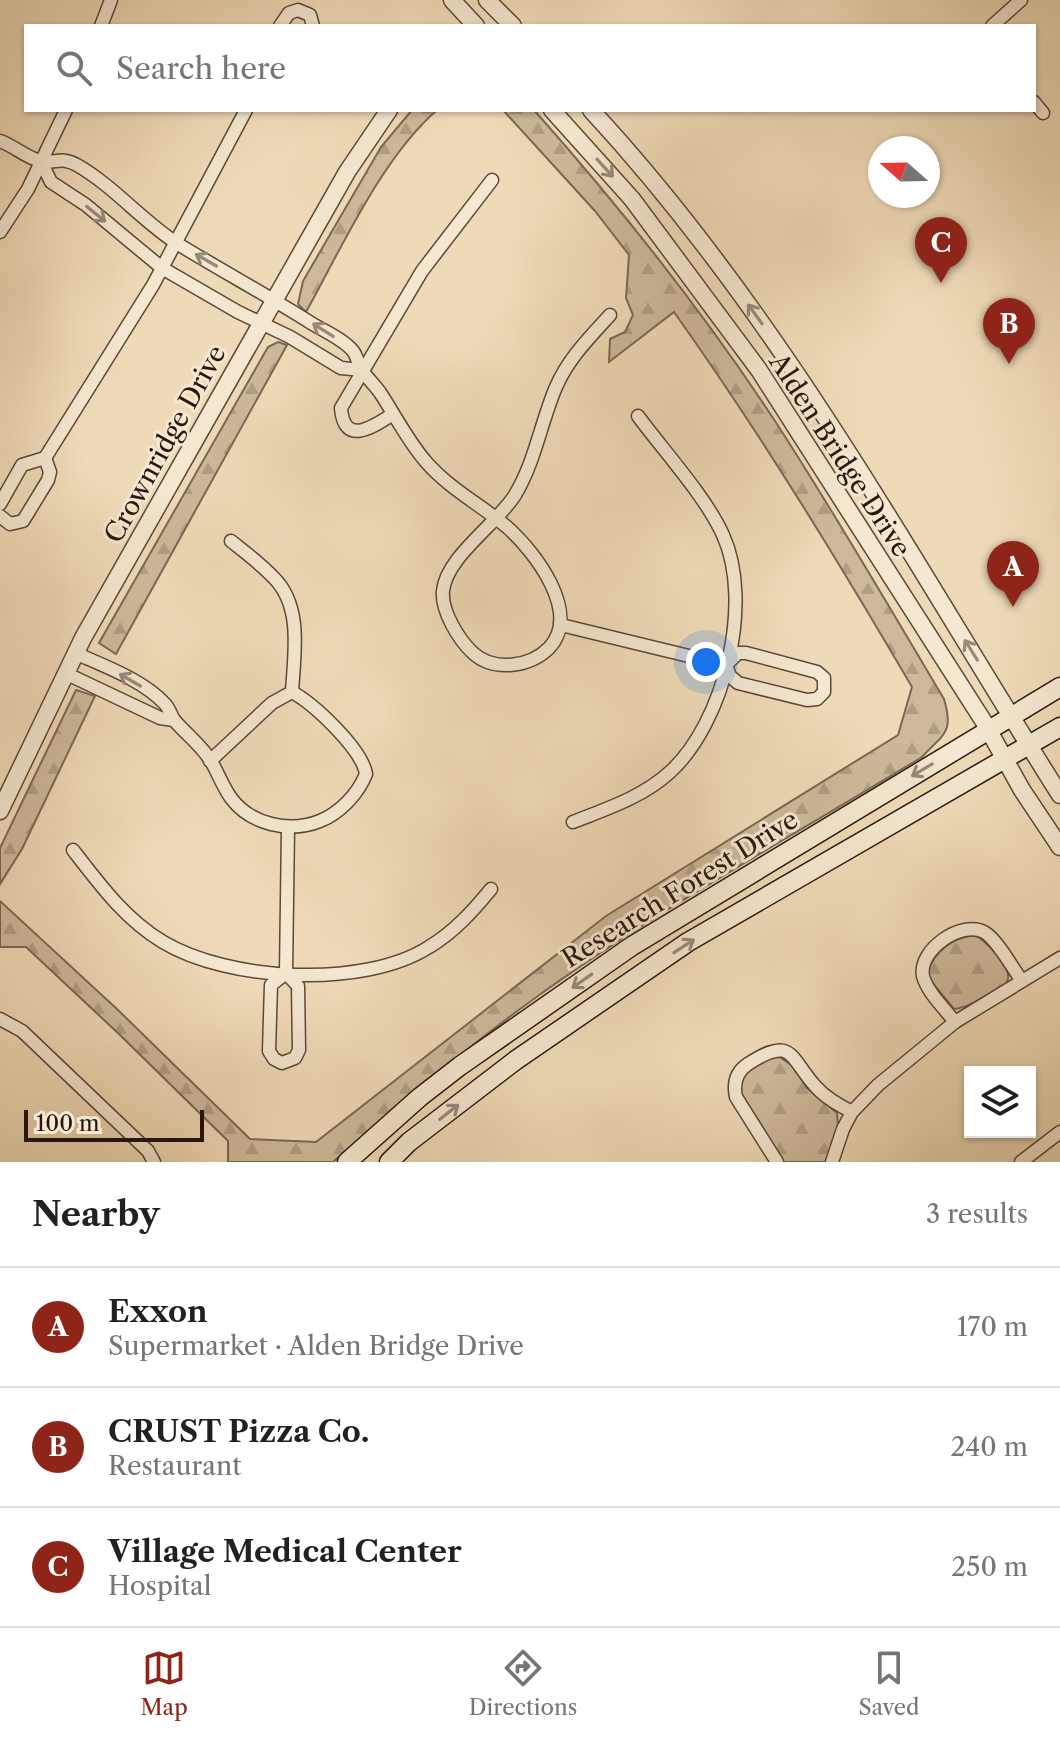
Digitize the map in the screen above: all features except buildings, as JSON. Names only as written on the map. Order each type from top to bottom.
[{"type":"main road","name":"Research Forest Drive","points":[[347,1162],[460,1066],[632,946],[1060,687]]},
{"type":"main road","name":"Research Forest Drive","points":[[389,1162],[409,1142],[516,1060],[688,942],[1060,727]]},
{"type":"street","points":[[102,24],[111,0]]},
{"type":"street","points":[[452,0],[469,24],[486,0],[511,24]]},
{"type":"street","points":[[994,24],[1018,1]]},
{"type":"street","points":[[281,24],[289,13],[298,10],[310,15],[312,24]]},
{"type":"street","points":[[1036,104],[1043,113]]},
{"type":"street","points":[[0,232],[28,189],[65,112]]},
{"type":"street","points":[[0,504],[22,465],[45,458],[162,268],[245,112]]},
{"type":"street","name":"Crownridge Drive","points":[[0,811],[75,653],[273,299],[362,148],[388,112]]},
{"type":"street","name":"Alden Bridge Drive","points":[[554,112],[625,191],[759,370],[1060,847]]},
{"type":"street","name":"Alden Bridge Drive","points":[[593,112],[655,180],[785,355],[1060,795]]},
{"type":"street","points":[[0,141],[41,161],[63,159],[77,165],[176,243],[273,299],[353,351],[362,370],[419,453],[439,476],[497,519],[530,552],[558,598],[561,625],[556,639],[534,659],[503,666],[487,662],[473,653],[444,607],[443,591],[447,576],[454,564],[497,519],[515,494],[562,376],[579,349],[610,315]]},
{"type":"street","points":[[41,161],[51,182],[86,205],[162,268],[341,368],[362,370]]},
{"type":"street","points":[[393,414],[369,429],[357,431],[348,428],[342,419],[341,408],[422,271],[492,180]]},
{"type":"street","points":[[573,822],[651,787],[685,758],[711,716],[733,635],[736,585],[723,536],[712,515],[638,416]]},
{"type":"street","points":[[0,516],[10,524],[23,521],[48,480],[50,472],[45,458]]},
{"type":"street","points":[[231,541],[276,579],[291,607],[295,625],[292,692]]},
{"type":"street","points":[[561,625],[726,665]]},
{"type":"street","points":[[75,653],[141,687],[166,704],[174,720],[194,738],[238,806],[261,821],[288,827],[327,818],[353,797],[366,774],[358,753],[309,701],[292,692]]},
{"type":"street","points":[[738,653],[746,653],[817,672],[824,678],[825,688],[817,699],[807,700],[738,683],[730,676],[726,665],[738,653]]},
{"type":"street","points":[[65,673],[160,718],[174,720]]},
{"type":"street","points":[[210,761],[272,703],[292,692]]},
{"type":"street","points":[[286,973],[271,985],[269,1051],[274,1059],[282,1063],[295,1058],[299,1050],[298,986],[286,973],[288,827]]},
{"type":"street","points":[[73,850],[116,905],[164,943],[195,958],[254,972],[353,973],[404,960],[451,931],[491,889]]},
{"type":"street","points":[[955,1022],[927,985],[923,961],[929,951],[961,930],[971,928],[990,936],[1022,981]]},
{"type":"street","points":[[832,1162],[852,1112],[878,1085],[955,1022],[1060,958]]},
{"type":"street","points":[[0,1019],[22,1031],[148,1151],[154,1162]]},
{"type":"street","points":[[777,1162],[736,1097],[734,1087],[742,1068],[768,1051],[787,1052],[795,1057],[829,1100],[852,1112]]},
{"type":"street","points":[[1021,1162],[1060,1132]]},
{"type":"green space","points":[[410,112],[435,112],[398,153],[381,178],[306,312],[298,304],[303,281],[381,147]]},
{"type":"green space","points":[[505,112],[536,112],[629,222],[718,338],[817,488],[944,699],[948,719],[945,732],[922,757],[675,905],[531,1001],[430,1079],[333,1162],[228,1162],[228,1141],[120,1035],[26,947],[0,947],[0,901],[118,1010],[250,1139],[316,1142],[606,916],[898,735],[912,687],[797,497],[674,312],[609,362],[610,339],[625,332],[633,315],[626,298],[629,255],[595,211]]},
{"type":"green space","points":[[278,342],[287,345],[116,654],[99,643],[268,347]]},
{"type":"green space","points":[[76,690],[95,696],[22,849],[0,884],[0,848]]},
{"type":"green space","points":[[975,935],[1002,961],[1008,979],[1001,988],[983,998],[954,1009],[927,972],[945,946]]},
{"type":"green space","points":[[778,1056],[793,1066],[807,1088],[837,1113],[838,1125],[826,1162],[783,1162],[743,1098],[740,1084],[746,1072],[758,1063]]},
{"type":"place","name":"Village Medical Center","points":[[941,283]]},
{"type":"place","name":"CRUST Pizza Co.","points":[[1009,364]]},
{"type":"place","name":"Exxon","points":[[1013,607]]}]
